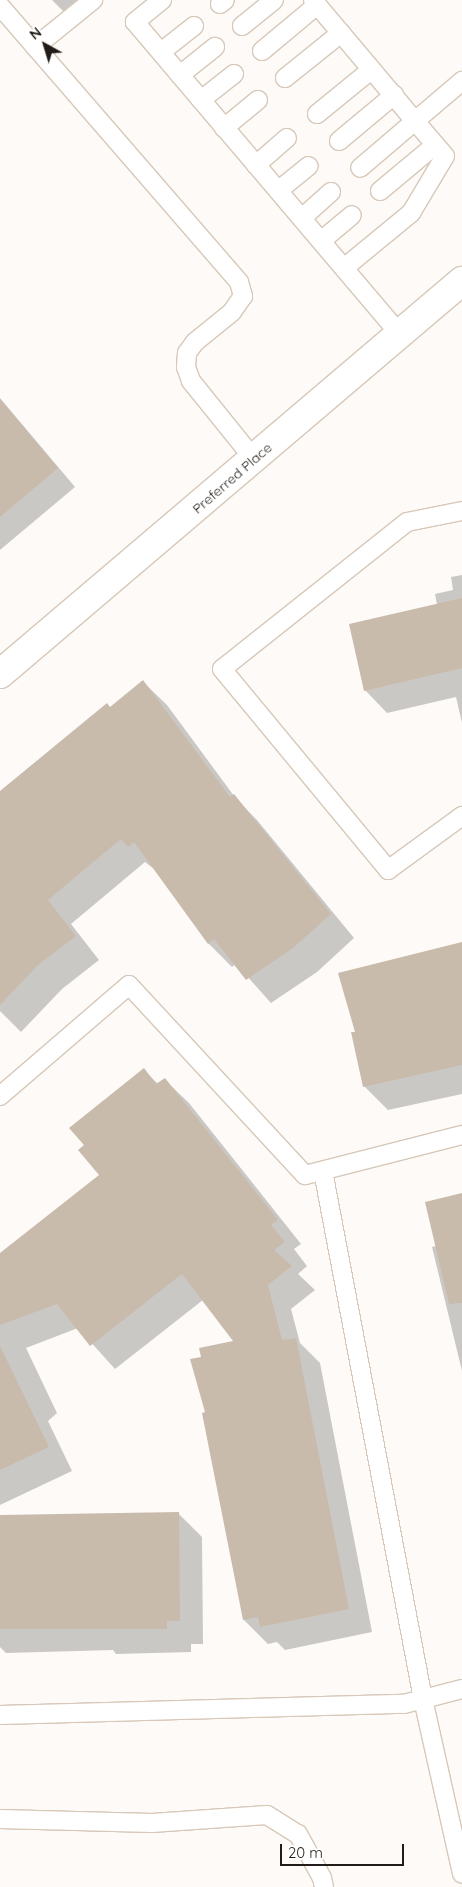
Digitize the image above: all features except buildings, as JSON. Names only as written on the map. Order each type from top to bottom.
[{"type":"street","name":"Preferred Place","points":[[0,674],[462,281]]},
{"type":"lane","points":[[35,47],[93,0]]},
{"type":"lane","points":[[162,0],[135,22],[400,334]]},
{"type":"lane","points":[[242,26],[274,0]]},
{"type":"lane","points":[[262,51],[315,3],[445,156],[411,213],[344,268]]},
{"type":"lane","points":[[0,6],[239,282],[243,296],[232,312],[195,342],[187,353],[186,367],[191,380],[254,459]]},
{"type":"lane","points":[[162,52],[194,26]]},
{"type":"lane","points":[[286,78],[341,33]]},
{"type":"lane","points":[[180,75],[214,47]]},
{"type":"lane","points":[[317,114],[371,70]]},
{"type":"lane","points":[[201,100],[234,74]]},
{"type":"lane","points":[[360,168],[462,81]]},
{"type":"lane","points":[[339,141],[394,95]]},
{"type":"lane","points":[[224,128],[258,100]]},
{"type":"lane","points":[[256,165],[287,138]]},
{"type":"lane","points":[[380,191],[435,145]]},
{"type":"lane","points":[[279,190],[308,166]]},
{"type":"lane","points":[[302,218],[331,192]]},
{"type":"lane","points":[[321,241],[352,215]]},
{"type":"lane","points":[[462,511],[407,522],[222,669],[388,870],[462,816]]},
{"type":"lane","points":[[0,1096],[129,985],[305,1175],[462,1135]]},
{"type":"lane","points":[[323,1170],[423,1699],[462,1874]]},
{"type":"lane","points":[[0,1715],[404,1704],[462,1689]]},
{"type":"lane","points":[[0,1819],[152,1823],[267,1815],[298,1834],[322,1878],[324,1887]]}]
